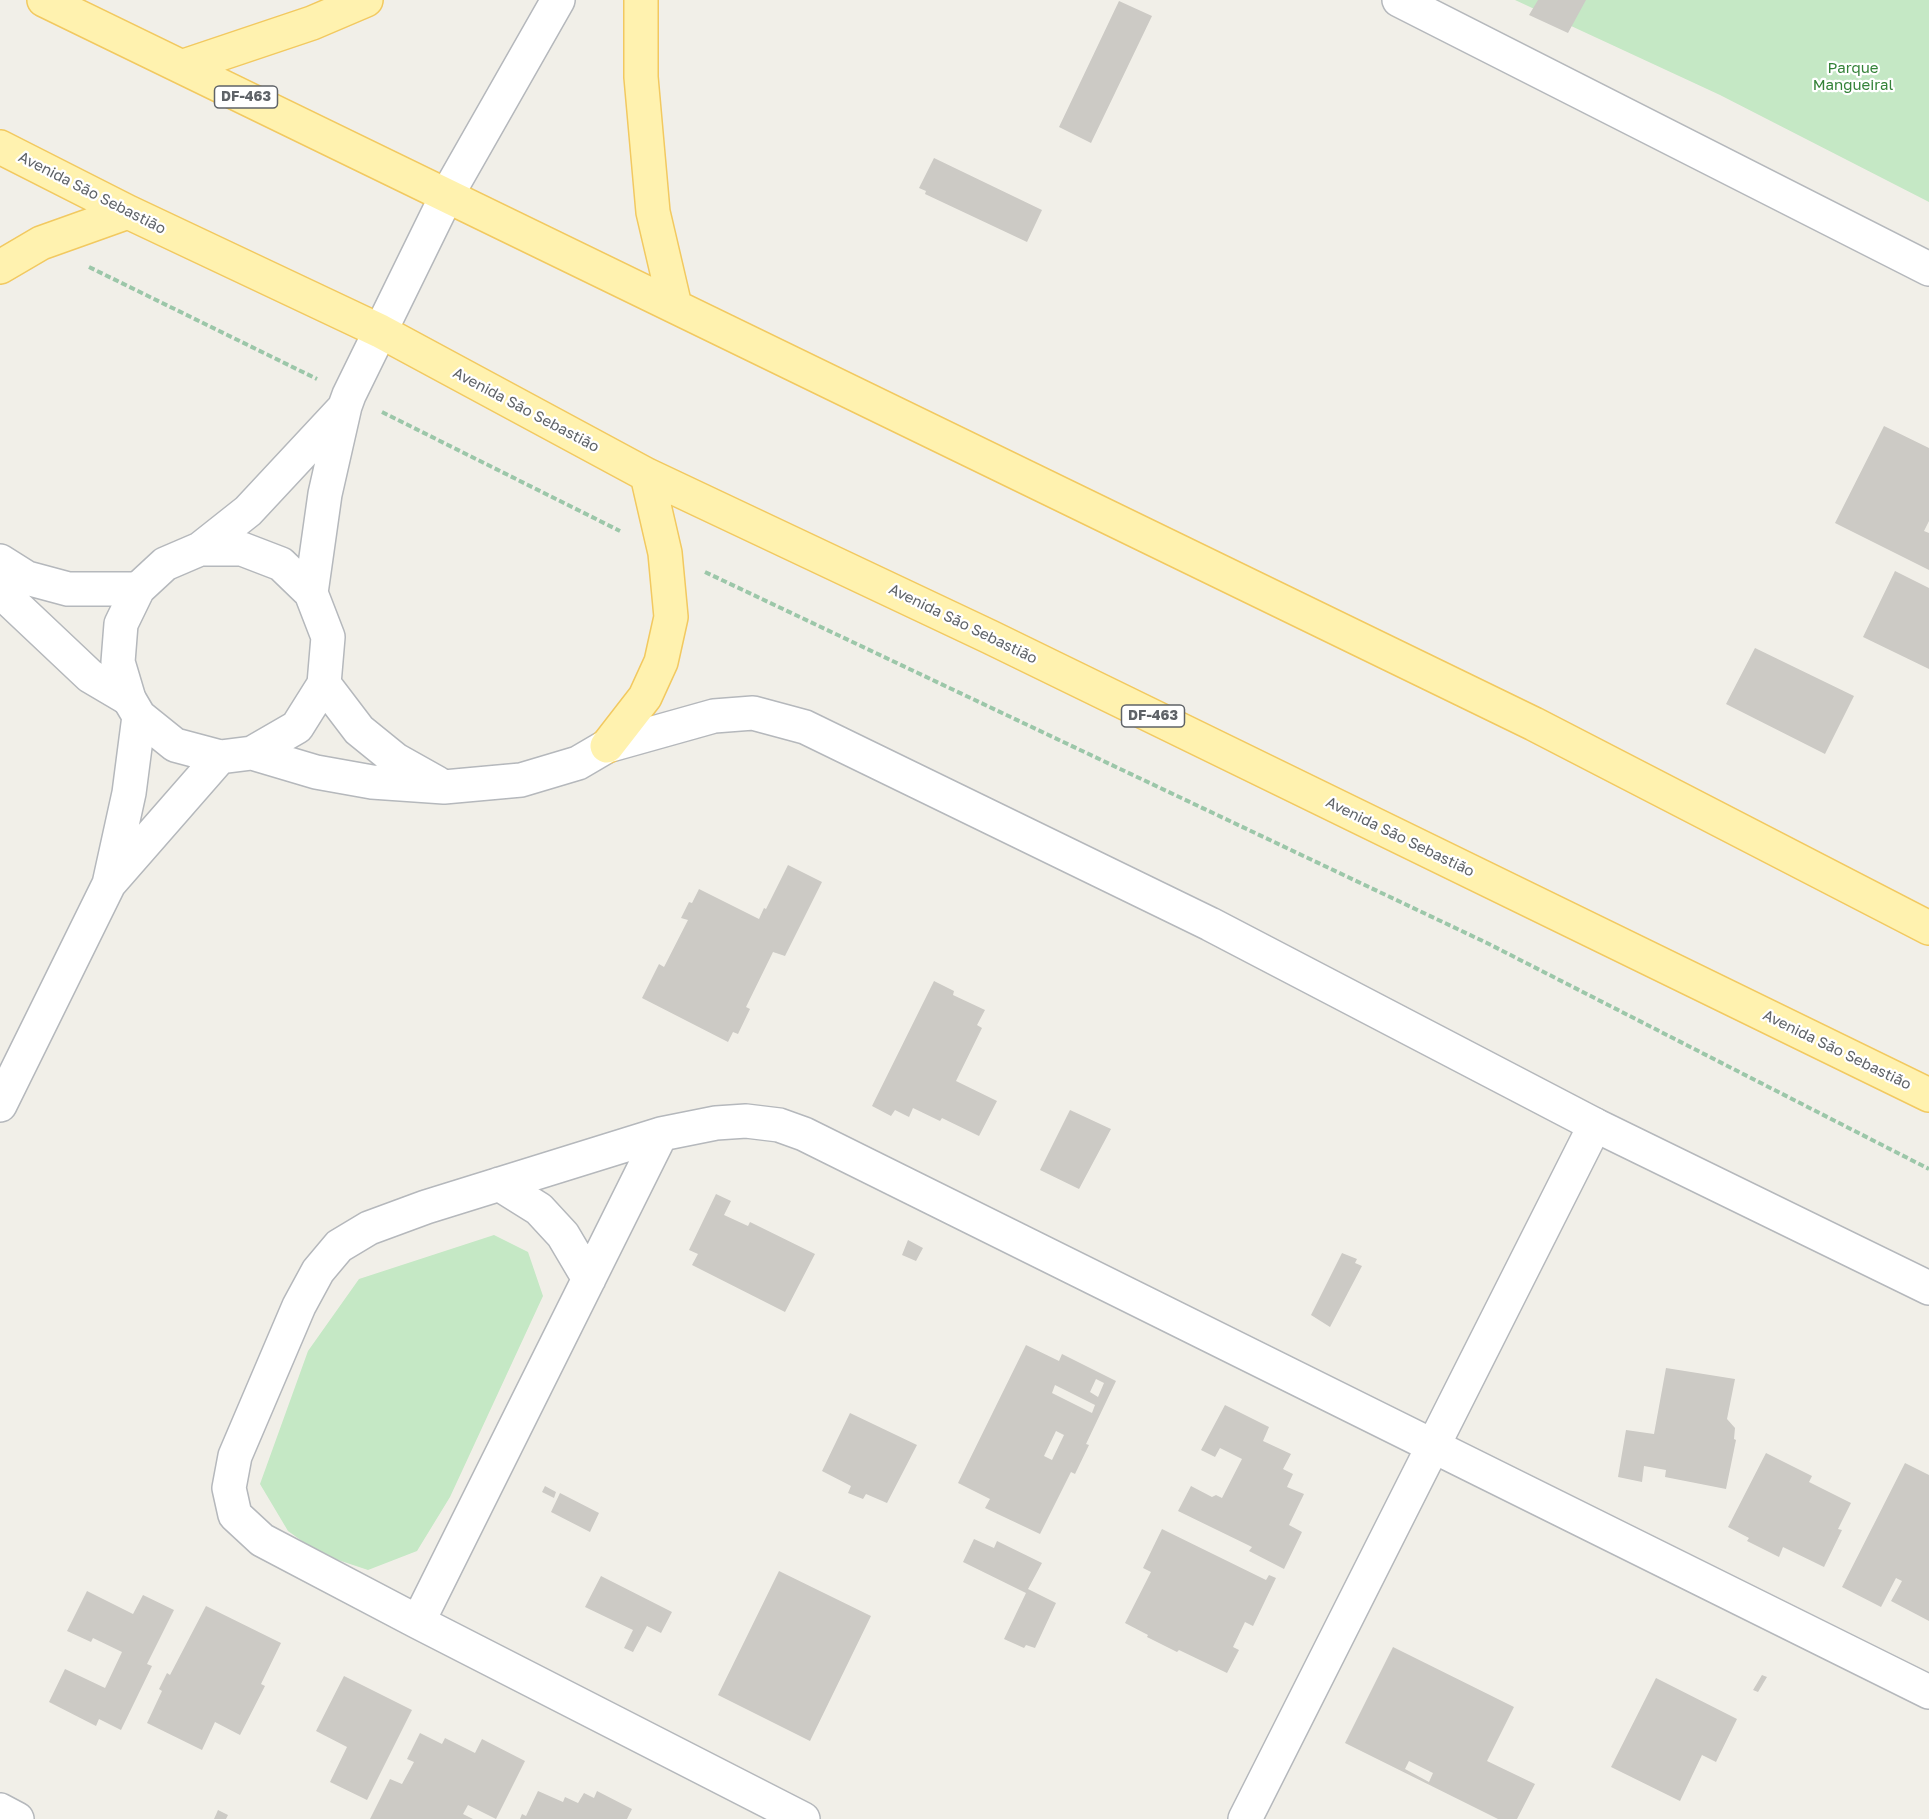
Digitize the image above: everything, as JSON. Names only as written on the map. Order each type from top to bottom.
[{"type":"main road","name":"DF-463","points":[[44,0],[184,66],[1534,724],[1929,928]]},
{"type":"main road","points":[[184,66],[312,23],[366,0]]},
{"type":"main road","points":[[641,0],[641,77],[653,212],[675,306]]},
{"type":"main road","name":"Avenida São Sebastião","points":[[0,147],[128,212],[380,332],[647,475],[990,637],[1929,1095]]},
{"type":"main road","points":[[0,267],[41,243],[128,212]]},
{"type":"main road","points":[[607,746],[645,697],[661,662],[671,617],[664,553],[647,475]]},
{"type":"street","points":[[311,593],[325,494],[347,401],[447,195],[558,0]]},
{"type":"street","points":[[1399,0],[1929,269]]},
{"type":"street","points":[[0,1105],[109,884],[129,793],[134,707],[118,662],[121,624],[138,589],[165,564],[200,549],[248,511],[347,401]]},
{"type":"street","points":[[0,591],[90,676],[134,707],[175,745],[220,757],[252,753],[297,728],[324,684],[328,637],[311,593],[281,564],[242,549],[200,549]]},
{"type":"street","points":[[0,561],[27,578],[68,589],[138,589]]},
{"type":"street","points":[[324,684],[359,730],[396,760],[444,787]]},
{"type":"street","points":[[252,753],[316,772],[338,776],[372,782],[444,787],[521,780],[578,763],[607,746],[714,716],[753,713],[805,727],[1210,924],[1595,1125],[1929,1288]]},
{"type":"street","points":[[109,884],[220,757]]},
{"type":"street","points":[[803,1819],[262,1540],[235,1515],[229,1488],[235,1456],[299,1306],[318,1271],[339,1246],[369,1228],[426,1207],[661,1134],[716,1123],[746,1121],[779,1125],[804,1134],[1929,1692]]},
{"type":"street","points":[[1245,1819],[1595,1125]]},
{"type":"street","points":[[418,1622],[661,1134]]},
{"type":"street","points":[[499,1184],[539,1209],[563,1235],[589,1279]]},
{"type":"street","points":[[0,1810],[17,1819]]},
{"type":"path","points":[[41,243],[347,401],[1487,943],[1929,1169]]},
{"type":"green space","name":"Parque Mangueiral","points":[[1515,0],[1929,0],[1929,202],[1720,95]]},
{"type":"green space","points":[[494,1235],[528,1252],[543,1296],[450,1497],[417,1551],[368,1570],[320,1554],[288,1531],[260,1484],[308,1351],[359,1279]]},
{"type":"building","points":[[1538,0],[1586,0],[1568,33],[1529,15]]},
{"type":"building","points":[[1119,1],[1152,16],[1091,143],[1059,127]]},
{"type":"building","points":[[934,158],[1042,210],[1027,242],[925,194],[926,191],[919,188]]},
{"type":"building","points":[[1884,426],[1929,448],[1929,521],[1924,531],[1929,533],[1929,570],[1835,523]]},
{"type":"building","points":[[1895,571],[1929,588],[1929,669],[1863,637]]},
{"type":"building","points":[[1755,648],[1854,696],[1825,754],[1726,704]]},
{"type":"building","points":[[788,865],[822,882],[785,956],[773,952],[746,1007],[750,1009],[738,1034],[733,1032],[728,1042],[642,998],[659,964],[664,967],[688,920],[681,918],[699,889],[759,919]]},
{"type":"building","points":[[934,981],[954,991],[953,995],[985,1010],[977,1025],[982,1028],[956,1081],[997,1101],[979,1136],[942,1118],[940,1121],[913,1108],[909,1117],[895,1110],[891,1116],[872,1106]]},
{"type":"building","points":[[1070,1110],[1111,1129],[1079,1189],[1040,1170]]},
{"type":"building","points":[[716,1194],[731,1201],[724,1215],[748,1226],[750,1222],[815,1254],[785,1312],[692,1265],[698,1254],[689,1250]]},
{"type":"building","points":[[908,1240],[923,1248],[916,1261],[902,1255]]},
{"type":"building","points":[[1342,1253],[1357,1259],[1355,1263],[1362,1266],[1330,1327],[1311,1315]]},
{"type":"building","points":[[1026,1345],[1059,1361],[1062,1354],[1116,1381],[1086,1444],[1089,1445],[1075,1474],[1071,1472],[1040,1534],[985,1508],[990,1499],[958,1483]],"holes":[[[1096,1379],[1104,1383],[1098,1397],[1090,1392]],[[1055,1385],[1095,1405],[1092,1413],[1052,1393]],[[1056,1431],[1064,1435],[1052,1460],[1044,1456]]]},
{"type":"building","points":[[1666,1368],[1735,1379],[1727,1419],[1735,1428],[1734,1439],[1736,1440],[1726,1489],[1665,1477],[1666,1470],[1644,1466],[1642,1482],[1618,1477],[1626,1430],[1654,1434]]},
{"type":"building","points":[[1225,1405],[1269,1427],[1263,1441],[1291,1454],[1283,1469],[1293,1474],[1287,1487],[1304,1494],[1289,1525],[1302,1532],[1284,1569],[1249,1551],[1252,1547],[1178,1511],[1191,1486],[1212,1497],[1216,1495],[1222,1498],[1242,1459],[1220,1448],[1215,1457],[1201,1450]]},
{"type":"building","points":[[850,1413],[917,1445],[887,1503],[866,1494],[863,1499],[848,1493],[851,1486],[822,1471]]},
{"type":"building","points":[[1766,1453],[1812,1476],[1809,1482],[1851,1503],[1838,1529],[1842,1530],[1824,1567],[1783,1547],[1779,1557],[1747,1541],[1749,1538],[1728,1527]]},
{"type":"building","points":[[1905,1463],[1929,1475],[1929,1621],[1891,1601],[1902,1581],[1896,1578],[1881,1607],[1842,1587]]},
{"type":"building","points":[[545,1486],[556,1492],[554,1498],[542,1492]]},
{"type":"building","points":[[560,1493],[599,1513],[590,1532],[551,1512]]},
{"type":"building","points":[[1162,1529],[1266,1580],[1269,1575],[1276,1578],[1253,1626],[1245,1622],[1233,1647],[1239,1650],[1227,1673],[1179,1650],[1177,1652],[1125,1623],[1151,1572],[1143,1568]]},
{"type":"building","points":[[974,1539],[994,1548],[997,1541],[1042,1563],[1028,1589],[1056,1603],[1035,1648],[1026,1645],[1024,1648],[1004,1639],[1026,1593],[963,1562]]},
{"type":"building","points":[[779,1571],[871,1616],[810,1741],[718,1695]]},
{"type":"building","points":[[601,1576],[672,1612],[661,1633],[647,1626],[633,1652],[624,1648],[633,1630],[585,1607]]},
{"type":"building","points":[[87,1591],[133,1614],[143,1595],[174,1610],[147,1664],[152,1666],[121,1730],[99,1719],[96,1726],[49,1702],[65,1669],[105,1688],[122,1652],[93,1638],[91,1642],[67,1631]]},
{"type":"building","points":[[206,1606],[281,1643],[261,1684],[265,1686],[240,1735],[215,1722],[202,1750],[147,1723],[162,1691],[159,1689],[167,1673],[170,1675]]},
{"type":"building","points":[[1393,1647],[1514,1707],[1487,1761],[1535,1784],[1517,1819],[1498,1819],[1345,1743]],"holes":[[[1409,1761],[1433,1773],[1429,1782],[1405,1769]]]},
{"type":"building","points":[[1762,1675],[1767,1677],[1758,1692],[1753,1690]]},
{"type":"building","points":[[344,1676],[412,1710],[367,1800],[330,1782],[347,1747],[316,1731]]},
{"type":"building","points":[[1656,1678],[1737,1719],[1716,1762],[1702,1755],[1680,1801],[1611,1767]]},
{"type":"building","points":[[420,1733],[442,1744],[445,1738],[475,1753],[482,1739],[525,1761],[496,1819],[468,1805],[463,1814],[473,1819],[370,1819],[390,1779],[402,1784],[414,1762],[407,1759]]},
{"type":"building","points":[[538,1791],[563,1802],[565,1797],[578,1803],[584,1793],[594,1798],[597,1791],[632,1809],[627,1819],[520,1819],[522,1814],[526,1816]]},
{"type":"building","points":[[218,1810],[228,1815],[226,1819],[214,1819]]}]
